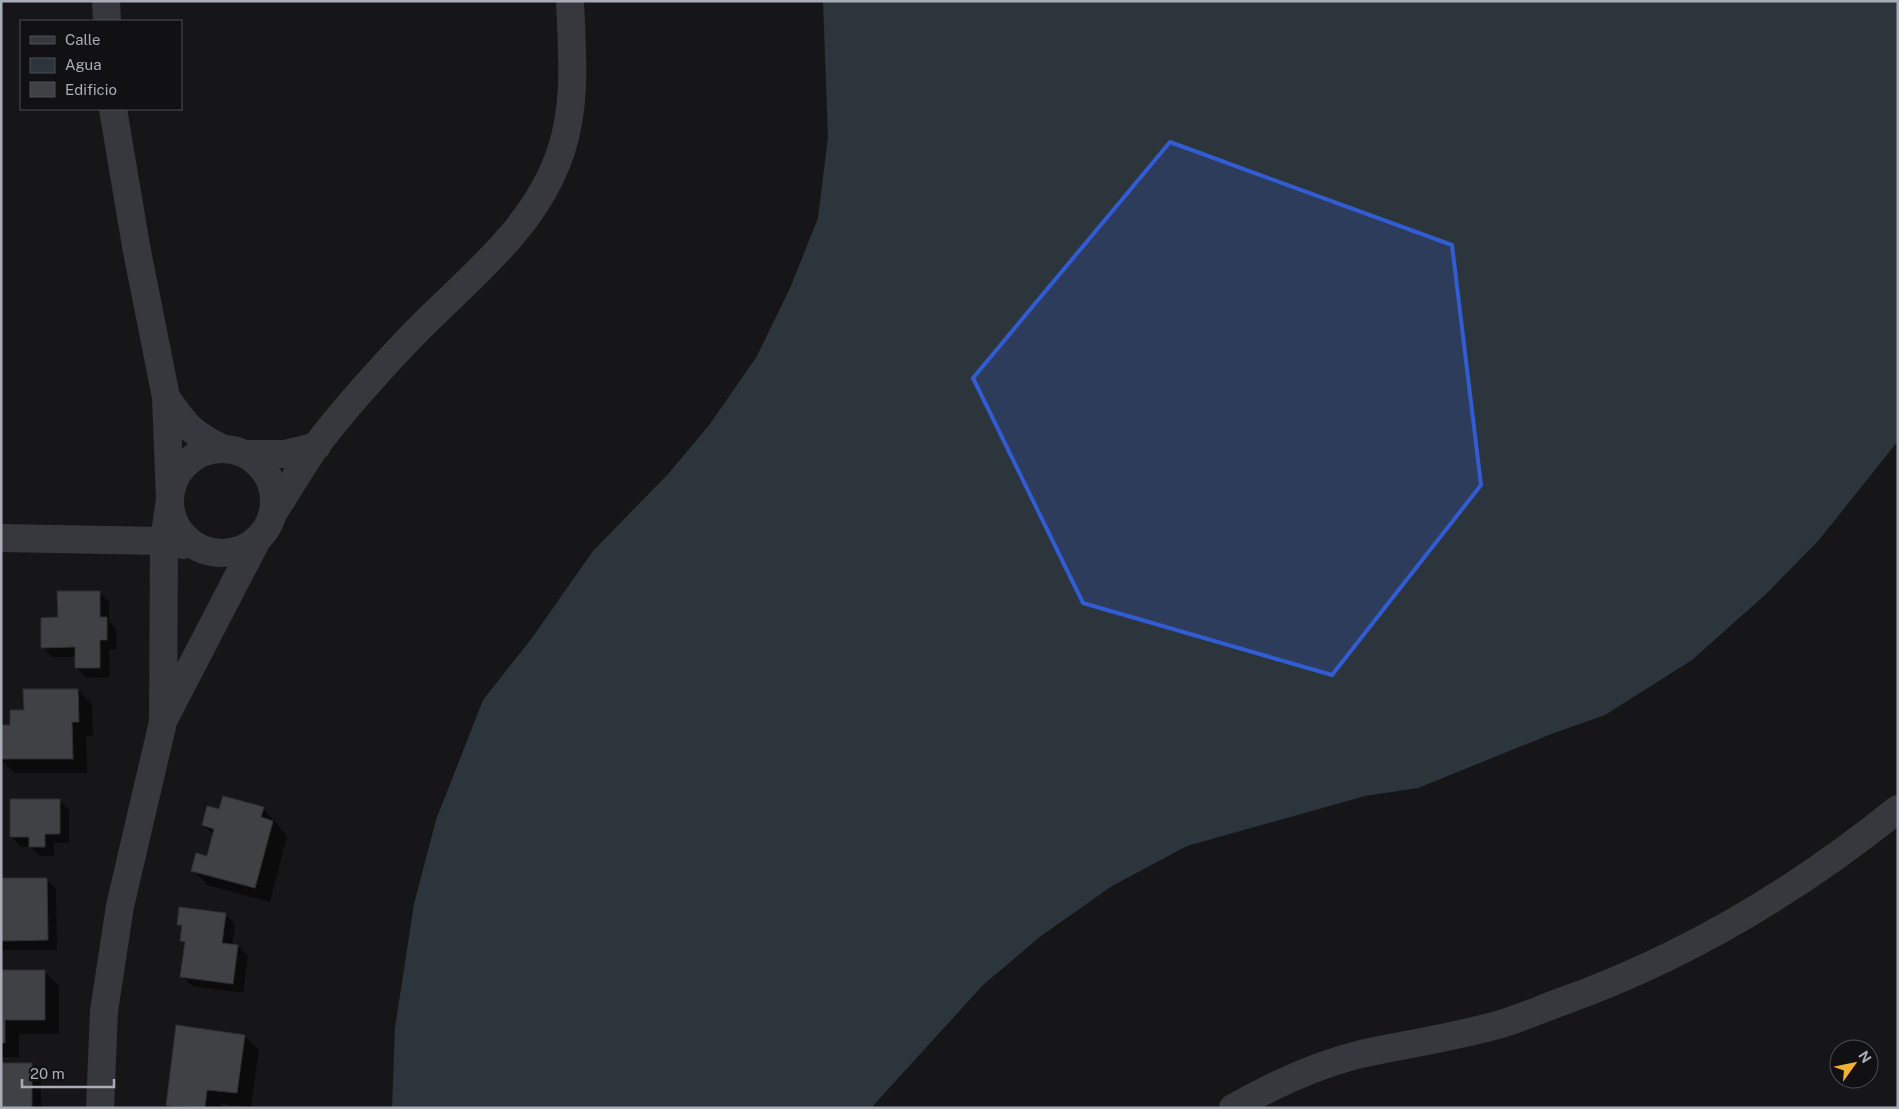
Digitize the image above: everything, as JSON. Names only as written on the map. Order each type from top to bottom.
[{"type":"street","points":[[106,1],[107,20]]},
{"type":"street","points":[[162,722],[257,540],[267,528],[273,513],[316,446],[406,341],[485,266],[520,226],[546,188],[561,151],[572,105],[570,1]]},
{"type":"street","points":[[113,110],[135,237],[166,397],[172,515],[178,530],[189,542],[204,550]]},
{"type":"street","points":[[166,397],[184,423],[201,438],[234,451],[259,464],[269,478],[274,496],[273,513]]},
{"type":"street","points":[[100,1108],[104,1012],[120,906],[162,722],[164,541],[173,483],[187,463],[207,451],[285,454],[316,446]]},
{"type":"street","points":[[1,538],[164,541],[217,553],[232,553],[245,548],[257,540]]},
{"type":"street","points":[[1232,1108],[1285,1080],[1322,1066],[1360,1054],[1423,1043],[1503,1023],[1645,968],[1711,936],[1758,909],[1854,844],[1898,809]]},
{"type":"highlighted area","points":[[1170,142],[1452,245],[1481,485],[1332,675],[1083,603],[973,378]]},
{"type":"water","points":[[823,1],[1898,1],[1898,441],[1819,540],[1765,595],[1692,660],[1605,715],[1554,733],[1418,788],[1365,796],[1187,846],[1112,886],[1041,936],[983,985],[871,1108],[392,1108],[395,1028],[414,904],[436,820],[483,700],[532,638],[593,551],[669,473],[710,424],[757,356],[791,286],[818,218],[828,137]]},
{"type":"building","points":[[57,591],[100,591],[100,617],[107,617],[107,640],[100,640],[100,668],[75,668],[75,647],[41,648],[41,618],[58,617]]},
{"type":"building","points":[[23,689],[78,689],[79,722],[72,722],[73,759],[1,759],[1,725],[10,725],[10,710],[24,710]]},
{"type":"building","points":[[223,796],[264,807],[261,817],[273,821],[255,888],[191,871],[196,853],[207,856],[214,829],[202,825],[207,806],[219,809]]},
{"type":"building","points":[[10,799],[60,799],[60,834],[45,834],[45,847],[29,847],[29,837],[10,837]]},
{"type":"building","points":[[1,878],[47,878],[48,940],[1,941]]},
{"type":"building","points":[[179,907],[226,913],[222,943],[238,945],[233,984],[180,977],[185,942],[180,941],[182,925],[177,925]]},
{"type":"building","points":[[1,970],[45,970],[45,1020],[5,1020],[5,1043],[1,1043]]},
{"type":"building","points":[[176,1025],[245,1035],[237,1093],[207,1090],[205,1108],[166,1106]]},
{"type":"building","points":[[1,1063],[32,1063],[32,1108],[1,1108]]}]
